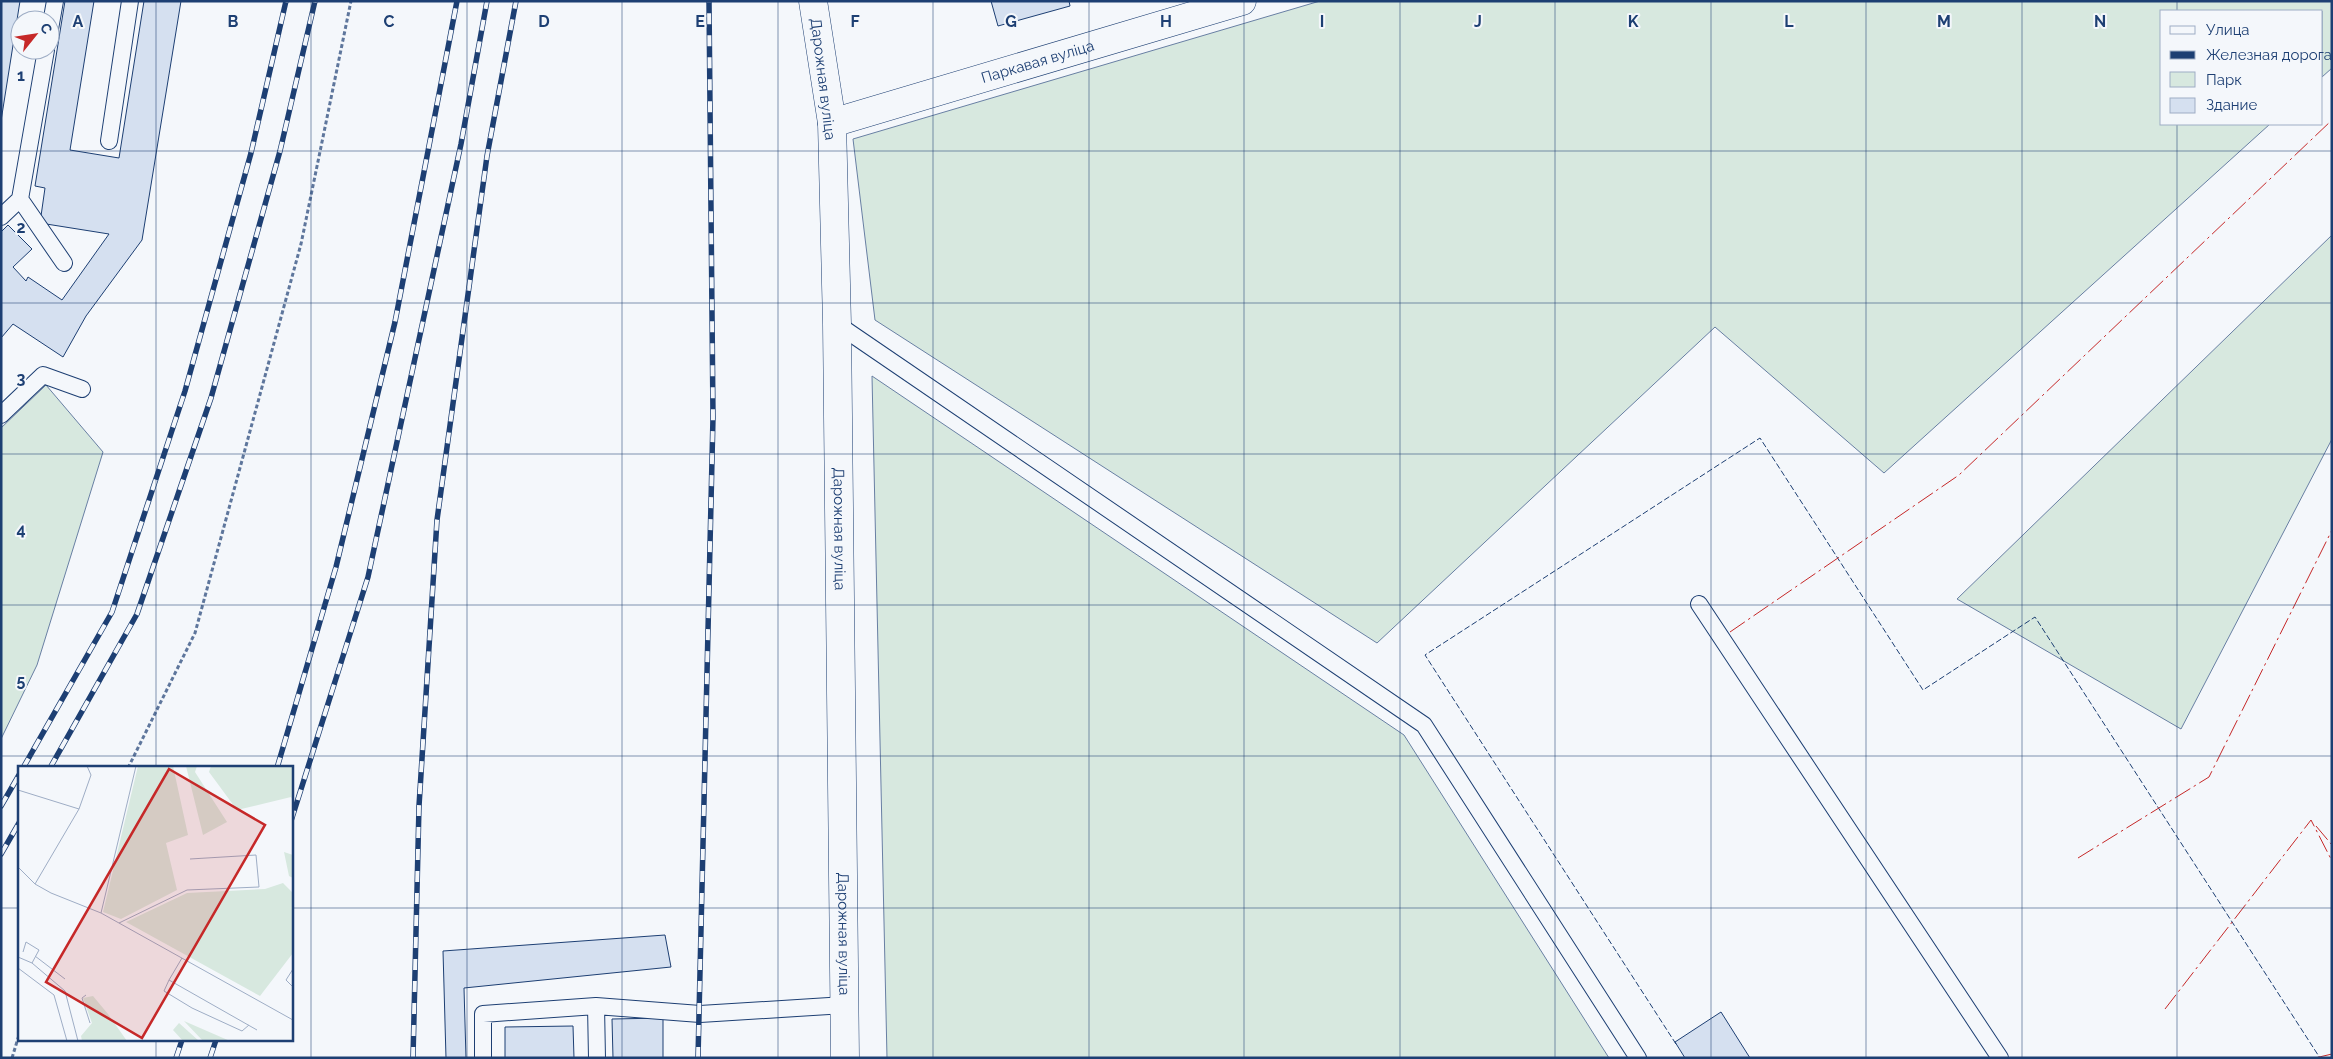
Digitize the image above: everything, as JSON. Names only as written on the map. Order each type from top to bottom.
[{"type":"street","name":"Дарожная вуліца","points":[[813,1],[832,123],[837,324],[845,1058]]},
{"type":"street","name":"Паркавая вуліца","points":[[832,123],[1242,1]]},
{"type":"lane","points":[[109,142],[130,1]]},
{"type":"lane","points":[[1,217],[20,199],[44,60]]},
{"type":"lane","points":[[20,199],[64,263]]},
{"type":"lane","points":[[837,324],[1424,726],[1638,1058]]},
{"type":"lane","points":[[1,415],[42,375],[82,390]]},
{"type":"lane","points":[[1699,604],[2000,1058]]},
{"type":"lane","points":[[483,1058],[483,1014],[596,1006],[700,1014],[845,1005]]},
{"type":"lane","points":[[596,1006],[597,1058]]},
{"type":"path","points":[[129,766],[195,633],[301,244],[351,1]]},
{"type":"path","points":[[12,1058],[18,1038]]},
{"type":"green space","points":[[1320,1],[2332,1],[2332,68],[2323,76],[2323,10],[2160,10],[2160,125],[2269,125],[1884,473],[1715,327],[1377,643],[875,320],[853,139]]},
{"type":"green space","points":[[2332,235],[2332,439],[2181,729],[1957,599]]},
{"type":"green space","points":[[872,376],[1404,735],[1609,1058],[887,1058]]},
{"type":"green space","points":[[46,385],[103,452],[37,665],[1,739],[1,428]]},
{"type":"building","points":[[1,1],[20,1],[19,10],[10,10],[11,60],[1,121]]},
{"type":"building","points":[[65,1],[94,1],[70,150],[119,158],[144,1],[181,1],[142,240],[86,316],[63,357],[13,324],[1,338],[1,232],[8,225],[32,249],[13,267],[26,281],[28,277],[62,300],[109,234],[40,223],[45,188],[35,186],[55,60],[60,60],[60,32]]},
{"type":"building","points":[[991,1],[1069,1],[1070,6],[998,26]]},
{"type":"building","points":[[665,935],[671,967],[464,988],[466,1058],[446,1058],[443,951]]},
{"type":"building","points":[[1721,1012],[1750,1058],[1685,1058],[1675,1042]]},
{"type":"building","points":[[663,1018],[663,1058],[613,1058],[612,1019]]},
{"type":"building","points":[[573,1026],[574,1058],[505,1058],[505,1027]]},
{"type":"railway","points":[[24,766],[112,612],[185,391],[251,153],[286,1]]},
{"type":"railway","points":[[51,766],[137,614],[211,398],[280,151],[315,1]]},
{"type":"railway","points":[[278,766],[336,567],[395,322],[457,1]]},
{"type":"railway","points":[[292,818],[368,577],[461,144],[487,1]]},
{"type":"railway","points":[[413,1058],[419,806],[437,520],[487,156],[516,1]]},
{"type":"railway","points":[[698,1058],[713,417],[709,1]]},
{"type":"railway","points":[[1,806],[18,777]]},
{"type":"railway","points":[[1,854],[18,825]]},
{"type":"railway","points":[[176,1058],[181,1042]]},
{"type":"railway","points":[[210,1058],[215,1042]]},
{"type":"fence","points":[[1676,1044],[1425,655],[1760,438],[1923,690],[2035,617],[2320,1058]]},
{"type":"power","points":[[1730,632],[1959,475],[2332,120]]},
{"type":"power","points":[[2078,858],[2209,777],[2332,530]]},
{"type":"power","points":[[2165,1009],[2311,820],[2332,861]]},
{"type":"power","points":[[2316,826],[2332,845]]},
{"type":"power","points":[[2315,1058],[2332,1054]]}]
